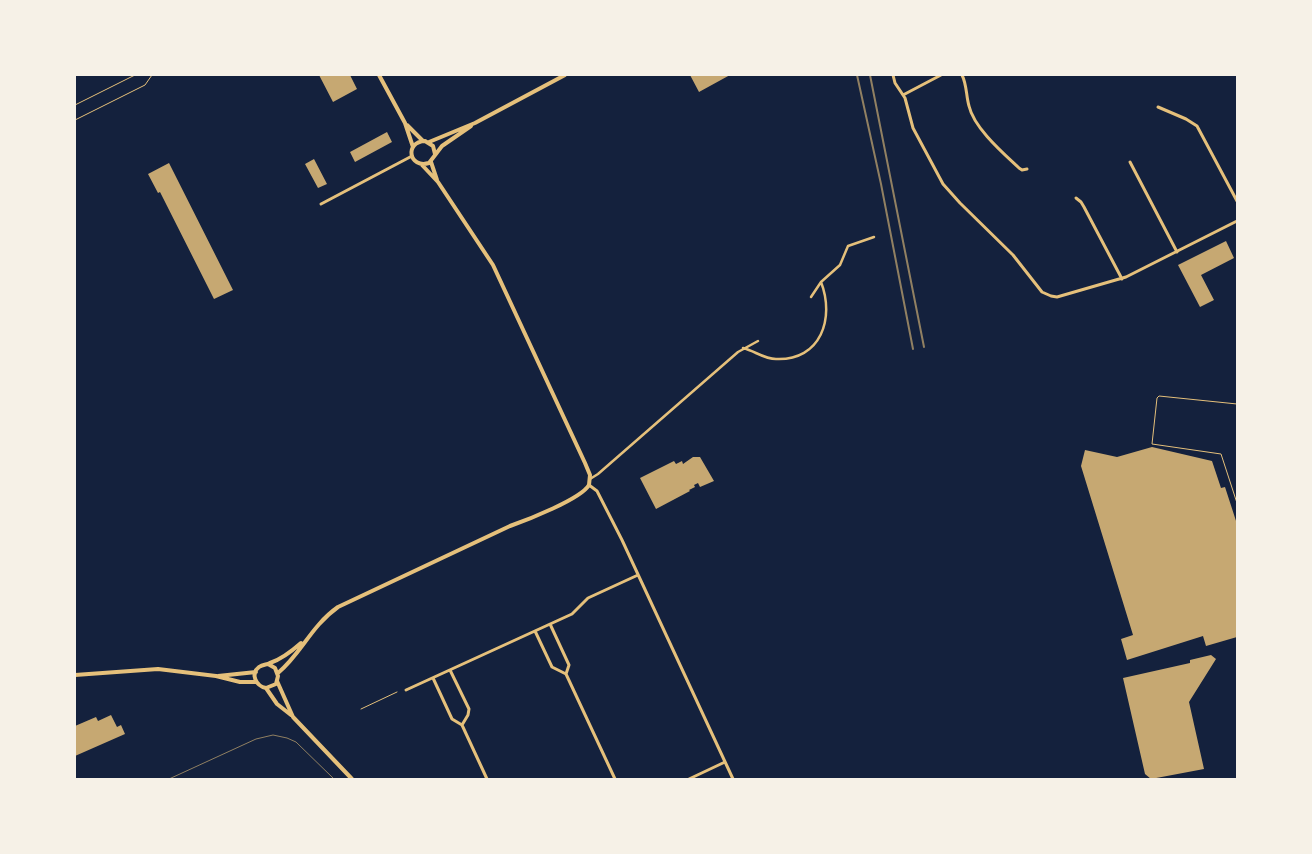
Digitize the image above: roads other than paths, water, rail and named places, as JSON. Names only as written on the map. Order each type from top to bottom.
[{"type":"street","points":[[278,673],[288,664],[306,638],[323,619],[342,604],[580,495],[589,485],[590,479],[585,463],[493,265],[438,182],[422,165],[414,161],[412,156],[413,147],[406,124],[379,75]]},
{"type":"street","points":[[429,142],[475,123],[565,75]]},
{"type":"street","points":[[893,75],[895,83],[904,95],[912,125],[943,184],[1013,254],[1039,288],[1051,296],[1058,297],[1122,279],[1237,220]]},
{"type":"street","points":[[904,95],[941,75]]},
{"type":"street","points":[[962,75],[967,88],[970,109],[987,137],[1019,168],[1022,170],[1027,169]]},
{"type":"street","points":[[1158,107],[1197,126],[1237,201]]},
{"type":"street","points":[[422,165],[431,162],[444,144],[475,123]]},
{"type":"street","points":[[406,124],[423,140],[429,142],[434,148],[435,154]]},
{"type":"street","points":[[413,147],[417,142],[423,140]]},
{"type":"street","points":[[321,204],[412,156]]},
{"type":"street","points":[[431,162],[438,182]]},
{"type":"street","points":[[1130,162],[1177,252]]},
{"type":"street","points":[[1076,198],[1084,207],[1122,279]]},
{"type":"street","points":[[811,296],[821,282],[840,265],[848,246],[874,237]]},
{"type":"street","points":[[743,348],[768,358],[783,359],[800,354],[816,344],[823,332],[826,312],[821,282]]},
{"type":"street","points":[[590,479],[743,348],[758,341]]},
{"type":"street","points":[[589,485],[597,492],[638,575],[733,779]]},
{"type":"street","points":[[406,690],[572,614],[588,598],[638,575]]},
{"type":"street","points":[[550,624],[569,665],[566,674]]},
{"type":"street","points":[[535,631],[552,668],[566,674],[615,779]]},
{"type":"street","points":[[256,682],[256,672],[259,667],[283,657],[306,638]]},
{"type":"street","points":[[268,664],[275,668],[278,673],[277,681],[293,717]]},
{"type":"street","points":[[75,675],[147,669],[216,676],[240,682],[256,682],[266,688],[280,708],[293,717],[352,779]]},
{"type":"street","points":[[450,670],[469,709],[462,725]]},
{"type":"street","points":[[216,676],[256,672]]},
{"type":"street","points":[[433,678],[452,719],[462,725],[487,779]]},
{"type":"street","points":[[266,688],[273,686],[277,681]]},
{"type":"street","points":[[689,779],[725,762]]},
{"type":"lane","points":[[75,105],[135,75]]},
{"type":"lane","points":[[75,120],[145,85],[152,75]]},
{"type":"lane","points":[[1237,404],[1161,396],[1157,398],[1152,444],[1221,454],[1237,503]]},
{"type":"lane","points":[[361,709],[397,692]]},
{"type":"tram line","points":[[169,779],[256,739],[273,735],[296,742],[334,779]]},
{"type":"railway","points":[[857,75],[881,184],[913,349]]},
{"type":"railway","points":[[870,75],[924,347]]}]
